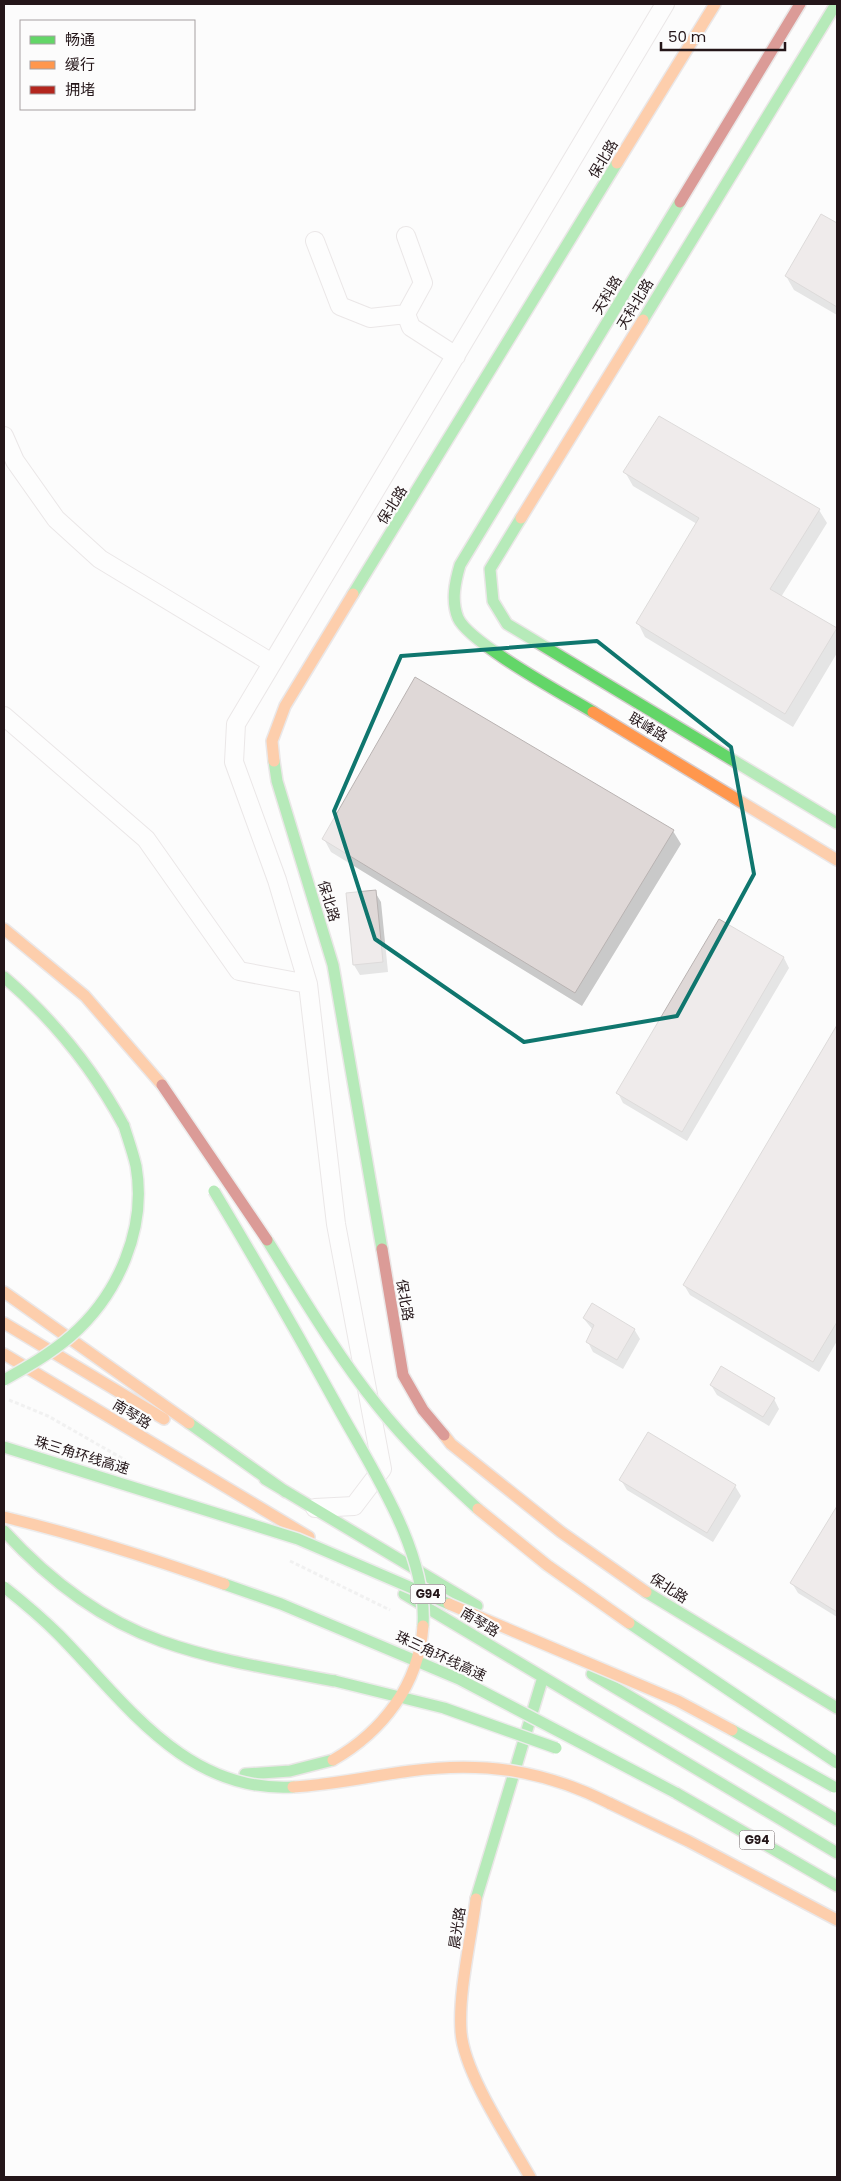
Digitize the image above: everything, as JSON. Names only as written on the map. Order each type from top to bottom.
[{"type":"main road","name":"保北路","points":[[715,4],[285,706],[272,741],[277,781],[333,965],[403,1375],[419,1403],[451,1444],[561,1532],[661,1602],[837,1708]]},
{"type":"main road","name":"天科路","points":[[454,607],[454,582],[460,565],[800,4]]},
{"type":"main road","name":"天科北路","points":[[506,624],[494,600],[490,569],[836,4]]},
{"type":"main road","name":"联峰路","points":[[454,607],[465,630],[492,650],[837,860]]},
{"type":"main road","name":"联峰路","points":[[506,624],[837,823]]},
{"type":"main road","points":[[4,929],[85,996],[122,1038],[240,1197],[325,1333],[355,1376],[392,1424],[453,1486],[512,1537],[577,1587],[747,1700],[837,1763]]},
{"type":"main road","points":[[4,977],[56,1028],[79,1053],[95,1075],[124,1126],[136,1164],[138,1198],[130,1247],[107,1298],[78,1330],[48,1355],[4,1380]]},
{"type":"main road","points":[[158,1089],[170,1118]]},
{"type":"main road","points":[[210,1184],[314,1363],[395,1518],[410,1551],[418,1578],[422,1598],[423,1623],[417,1658],[398,1698],[381,1724],[353,1748],[333,1760],[302,1770],[259,1775],[211,1772]]},
{"type":"main road","points":[[4,1292],[286,1492]]},
{"type":"main road","name":"南琴路","points":[[4,1323],[837,1820]]},
{"type":"main road","name":"南琴路","points":[[4,1354],[837,1853]]},
{"type":"main road","name":"珠三角环线高速","points":[[4,1447],[298,1539],[678,1701],[778,1754],[837,1789]]},
{"type":"main road","name":"珠三角环线高速","points":[[4,1518],[51,1528],[154,1559],[299,1611],[458,1679],[676,1794],[837,1886]]},
{"type":"main road","points":[[4,1531],[32,1561],[74,1594],[127,1626],[156,1639],[185,1649],[417,1701],[515,1732],[569,1752]]},
{"type":"main road","points":[[4,1587],[60,1634],[143,1726],[176,1752],[211,1772],[238,1782],[303,1788],[431,1768],[492,1768],[543,1776],[586,1791],[688,1841],[837,1920]]},
{"type":"main road","name":"晨光路","points":[[530,2177],[472,2073],[461,2034],[461,2007],[477,1895],[543,1677]]},
{"type":"main road","points":[[586,1759],[676,1794]]},
{"type":"street","points":[[402,1561],[382,1469],[336,1224],[308,984],[277,880],[234,762],[236,724],[665,4]]},
{"type":"street","points":[[406,236],[423,283],[406,314],[411,327],[456,356]]},
{"type":"street","points":[[315,241],[340,306],[370,318],[406,314]]},
{"type":"street","points":[[4,436],[16,461],[56,519],[100,559],[272,663]]},
{"type":"street","points":[[4,716],[146,839],[239,971],[308,984]]},
{"type":"street","points":[[313,1508],[354,1506],[382,1469]]},
{"type":"highlighted area","points":[[597,641],[731,747],[754,874],[677,1016],[524,1042],[375,939],[334,811],[401,656]]},
{"type":"building","points":[[821,214],[837,223],[837,307],[785,276]]},
{"type":"building","points":[[659,416],[820,509],[770,589],[837,628],[785,714],[636,623],[699,518],[623,472]]},
{"type":"building","points":[[415,677],[674,830],[575,993],[322,839]]},
{"type":"building","points":[[376,890],[383,962],[353,965],[346,893]]},
{"type":"building","points":[[719,919],[784,957],[682,1132],[616,1093]]},
{"type":"building","points":[[837,1025],[837,1322],[813,1362],[683,1285]]},
{"type":"building","points":[[592,1303],[635,1329],[617,1360],[586,1342],[594,1325],[583,1318]]},
{"type":"building","points":[[721,1366],[775,1398],[763,1417],[710,1385]]},
{"type":"building","points":[[648,1432],[736,1485],[707,1533],[619,1480]]},
{"type":"building","points":[[837,1506],[837,1612],[790,1583]]},
{"type":"traffic: fast","points":[[643,320],[836,4]]},
{"type":"traffic: fast","points":[[353,594],[617,163]]},
{"type":"traffic: fast","points":[[593,712],[498,654],[466,629],[456,612],[455,585],[460,565],[680,202]]},
{"type":"traffic: fast","points":[[521,518],[490,569],[493,601],[507,624],[837,823]]},
{"type":"traffic: fast","points":[[274,761],[277,781],[333,965],[382,1249]]},
{"type":"traffic: fast","points":[[4,977],[39,1010],[71,1046],[99,1084],[124,1126]]},
{"type":"traffic: fast","points":[[4,1380],[47,1354],[71,1336],[88,1320],[103,1301],[115,1281],[133,1237],[137,1213],[136,1166],[124,1126]]},
{"type":"traffic: fast","points":[[214,1191],[291,1322],[380,1481],[394,1510],[407,1539],[416,1568],[422,1597],[423,1626]]},
{"type":"traffic: fast","points":[[267,1240],[333,1345],[362,1386],[388,1419],[413,1446],[478,1509]]},
{"type":"traffic: fast","points":[[189,1423],[286,1492]]},
{"type":"traffic: fast","points":[[4,1447],[298,1539],[449,1604]]},
{"type":"traffic: fast","points":[[265,1479],[477,1606]]},
{"type":"traffic: fast","points":[[4,1531],[38,1565],[76,1596],[116,1621],[138,1632],[204,1654],[335,1681]]},
{"type":"traffic: fast","points":[[224,1584],[281,1604],[459,1679],[676,1793]]},
{"type":"traffic: fast","points":[[4,1587],[59,1635],[134,1714],[160,1738],[189,1759],[220,1775],[255,1785],[293,1787]]},
{"type":"traffic: fast","points":[[646,1592],[837,1708]]},
{"type":"traffic: fast","points":[[404,1594],[837,1853]]},
{"type":"traffic: fast","points":[[629,1623],[837,1763]]},
{"type":"traffic: fast","points":[[592,1674],[837,1820]]},
{"type":"traffic: fast","points":[[476,1899],[543,1677]]},
{"type":"traffic: fast","points":[[335,1681],[444,1708],[556,1748]]},
{"type":"traffic: fast","points":[[732,1730],[834,1787]]},
{"type":"traffic: fast","points":[[245,1774],[290,1771],[333,1760]]},
{"type":"traffic: fast","points":[[676,1793],[837,1886]]},
{"type":"traffic: slow","points":[[617,163],[715,4]]},
{"type":"traffic: slow","points":[[521,518],[643,320]]},
{"type":"traffic: slow","points":[[274,761],[272,741],[285,706],[353,594]]},
{"type":"traffic: slow","points":[[593,712],[837,860]]},
{"type":"traffic: slow","points":[[4,929],[85,996],[162,1085]]},
{"type":"traffic: slow","points":[[4,1292],[189,1423]]},
{"type":"traffic: slow","points":[[4,1323],[164,1419]]},
{"type":"traffic: slow","points":[[4,1354],[309,1537]]},
{"type":"traffic: slow","points":[[444,1435],[451,1444],[561,1532],[646,1592]]},
{"type":"traffic: slow","points":[[478,1509],[547,1565],[629,1623]]},
{"type":"traffic: slow","points":[[4,1517],[60,1531],[224,1584]]},
{"type":"traffic: slow","points":[[449,1604],[678,1701],[732,1730]]},
{"type":"traffic: slow","points":[[333,1760],[367,1736],[395,1705],[406,1687],[414,1668],[420,1648],[423,1626]]},
{"type":"traffic: slow","points":[[293,1787],[437,1768],[487,1768],[512,1771],[561,1783],[609,1803]]},
{"type":"traffic: slow","points":[[609,1803],[688,1841],[837,1920]]},
{"type":"traffic: slow","points":[[476,1899],[461,2000],[461,2032],[464,2048],[470,2067],[489,2106],[530,2177]]},
{"type":"traffic: jam","points":[[680,202],[800,4]]},
{"type":"traffic: jam","points":[[162,1085],[267,1240]]},
{"type":"traffic: jam","points":[[382,1249],[403,1375],[423,1410],[444,1435]]}]
